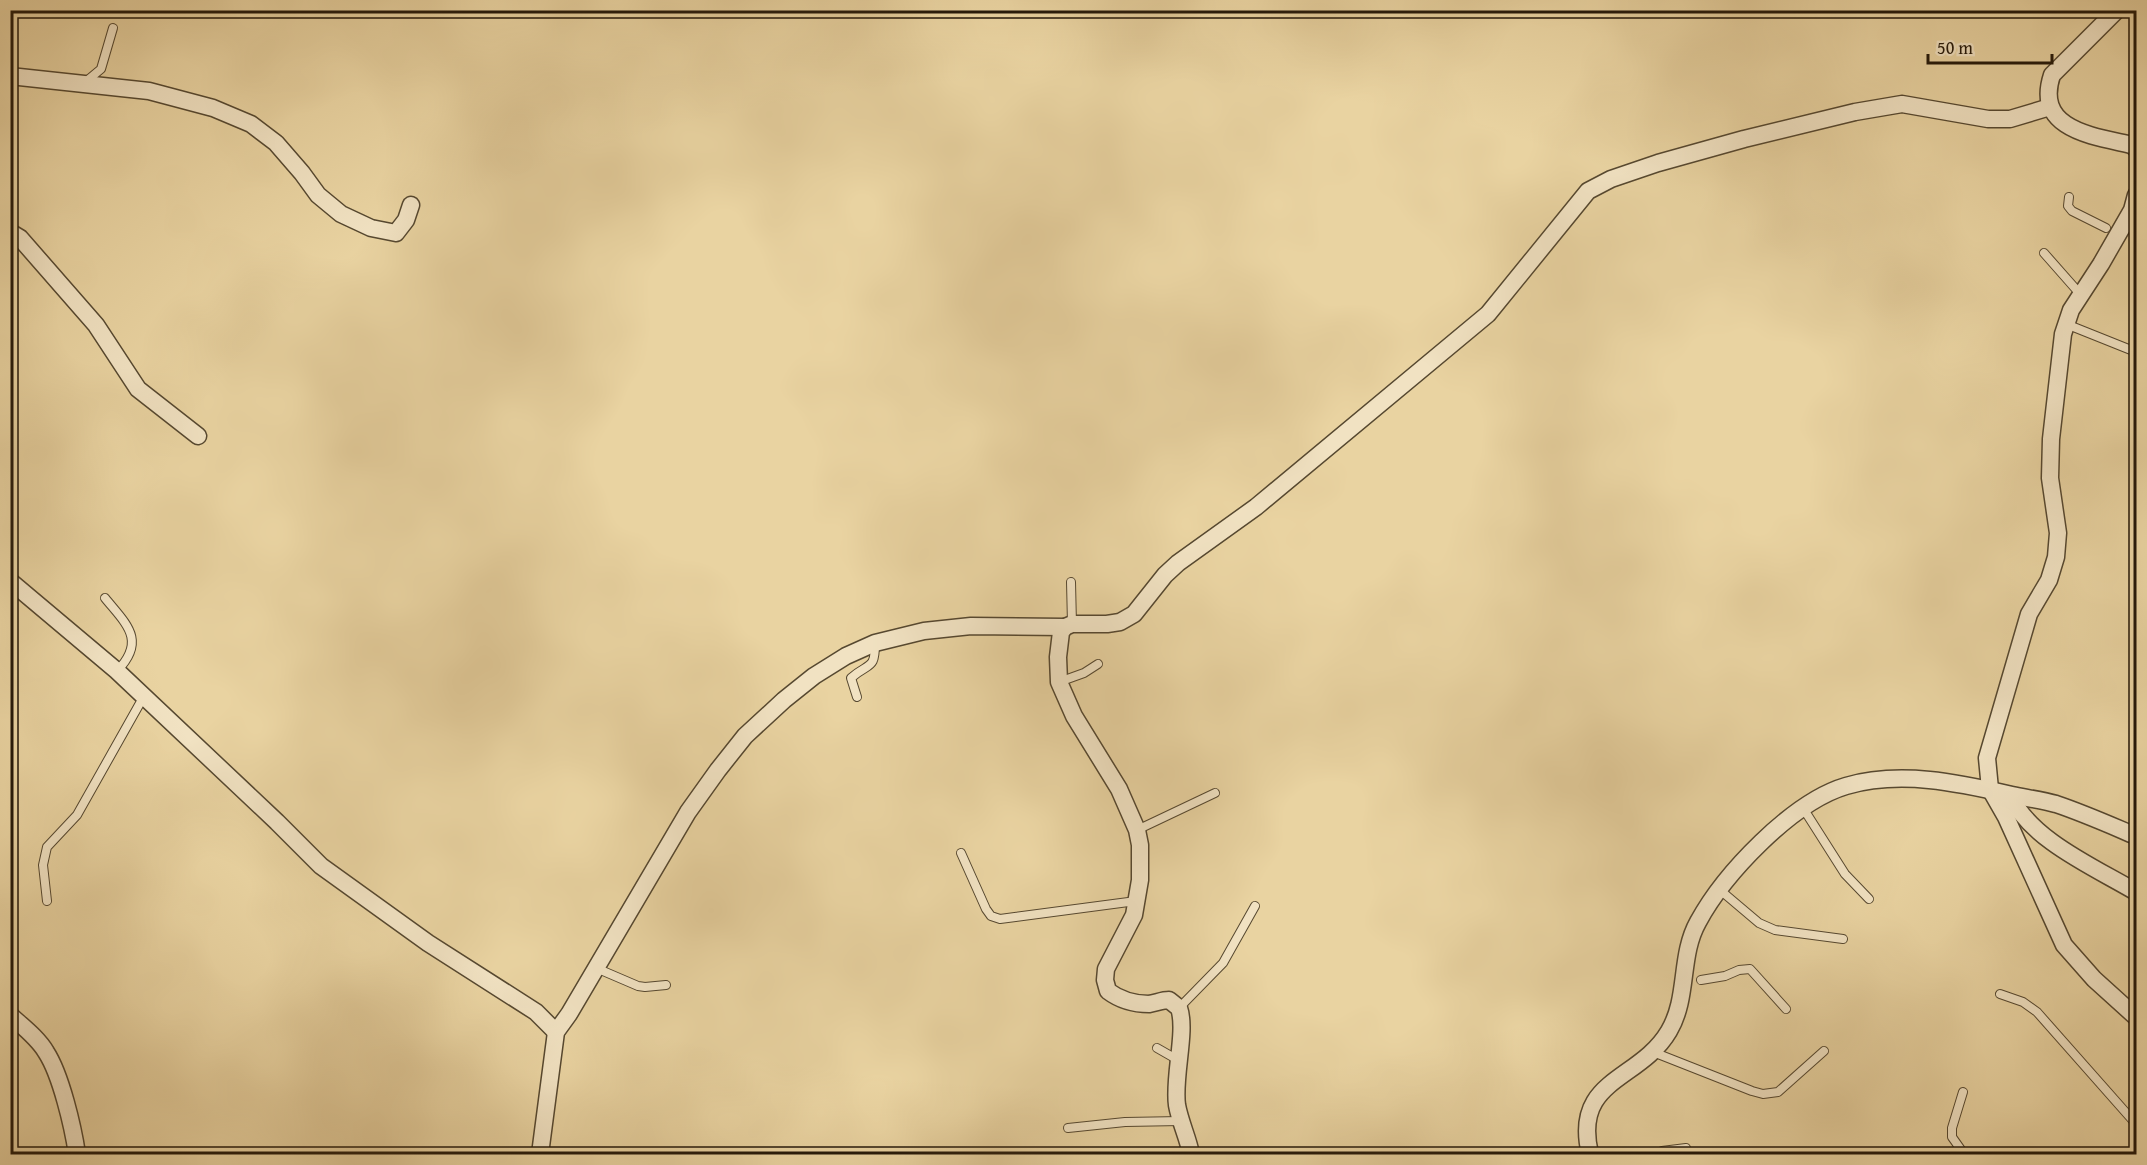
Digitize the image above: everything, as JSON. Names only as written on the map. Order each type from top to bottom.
[{"type":"street","points":[[2117,10],[2052,75],[2049,85],[2050,107],[2056,117],[2077,132],[2132,145],[2136,149]]},
{"type":"street","points":[[10,76],[149,91],[213,108],[250,124],[276,143],[318,195],[348,219],[371,228],[396,233],[406,220],[411,205]]},
{"type":"street","points":[[540,1155],[556,1032],[569,1014],[688,812],[745,736],[784,699],[814,676],[846,656],[875,643],[924,631],[971,626],[1107,624],[1120,622],[1134,614],[1165,575],[1178,563],[1256,507],[1488,314],[1588,191],[1611,179],[1744,139],[1855,112],[1902,104],[1988,119],[2010,119],[2050,107]]},
{"type":"street","points":[[2135,206],[2111,231],[2081,296],[2071,310],[2063,334],[2051,439],[2050,478],[2058,533],[2056,557],[2049,580],[2029,614],[1987,758],[1990,789],[2006,817],[2064,945],[2094,979],[2136,1017]]},
{"type":"street","points":[[10,232],[20,238],[96,325],[138,389],[198,436]]},
{"type":"street","points":[[10,581],[117,670],[277,822],[321,867],[428,944],[536,1012],[556,1032]]},
{"type":"street","points":[[1069,626],[1061,632],[1059,682],[1074,716],[1119,789],[1137,830],[1140,845],[1140,880],[1134,915],[1106,969],[1105,980],[1108,991],[1118,999],[1151,1004],[1169,1000],[1179,1008],[1182,1023],[1177,1105],[1188,1137],[1191,1155]]},
{"type":"street","points":[[1590,1155],[1586,1124],[1594,1100],[1653,1052],[1669,1032],[1677,1016],[1687,982],[1692,935],[1697,922],[1720,890],[1766,838],[1803,808],[1838,789],[1866,782],[1947,781],[2053,803],[2136,836]]},
{"type":"street","points":[[2010,795],[2014,805],[2026,819],[2059,847],[2136,892]]},
{"type":"street","points":[[10,1015],[46,1050],[53,1064],[73,1129],[77,1155]]},
{"type":"lane","points":[[83,84],[101,69],[112,28]]},
{"type":"lane","points":[[2069,198],[2068,206],[2072,211],[2111,231]]},
{"type":"lane","points":[[2044,253],[2081,296]]},
{"type":"lane","points":[[2066,324],[2136,352]]},
{"type":"lane","points":[[1069,626],[1071,582]]},
{"type":"lane","points":[[105,598],[127,625],[132,637],[132,651],[117,670]]},
{"type":"lane","points":[[857,697],[851,678],[873,663],[875,643]]},
{"type":"lane","points":[[1059,682],[1084,673],[1098,664]]},
{"type":"lane","points":[[47,901],[43,865],[47,847],[77,815],[144,696]]},
{"type":"lane","points":[[1137,830],[1215,793]]},
{"type":"lane","points":[[1803,808],[1845,874],[1869,899]]},
{"type":"lane","points":[[961,853],[986,909],[991,916],[1000,919],[1136,901]]},
{"type":"lane","points":[[1720,890],[1760,923],[1775,930],[1843,939]]},
{"type":"lane","points":[[1179,1008],[1223,963],[1255,906]]},
{"type":"lane","points":[[596,968],[638,986],[666,985]]},
{"type":"lane","points":[[1701,980],[1725,976],[1745,968],[1750,969],[1786,1009]]},
{"type":"lane","points":[[2000,994],[2023,1002],[2037,1012],[2136,1125]]},
{"type":"lane","points":[[1157,1048],[1178,1060]]},
{"type":"lane","points":[[1653,1052],[1735,1086],[1762,1094],[1771,1094],[1778,1092],[1824,1051]]},
{"type":"lane","points":[[1963,1092],[1952,1128],[1952,1137],[1964,1155]]},
{"type":"lane","points":[[1068,1128],[1125,1122],[1181,1121]]},
{"type":"lane","points":[[1655,1155],[1662,1151],[1686,1148]]}]
